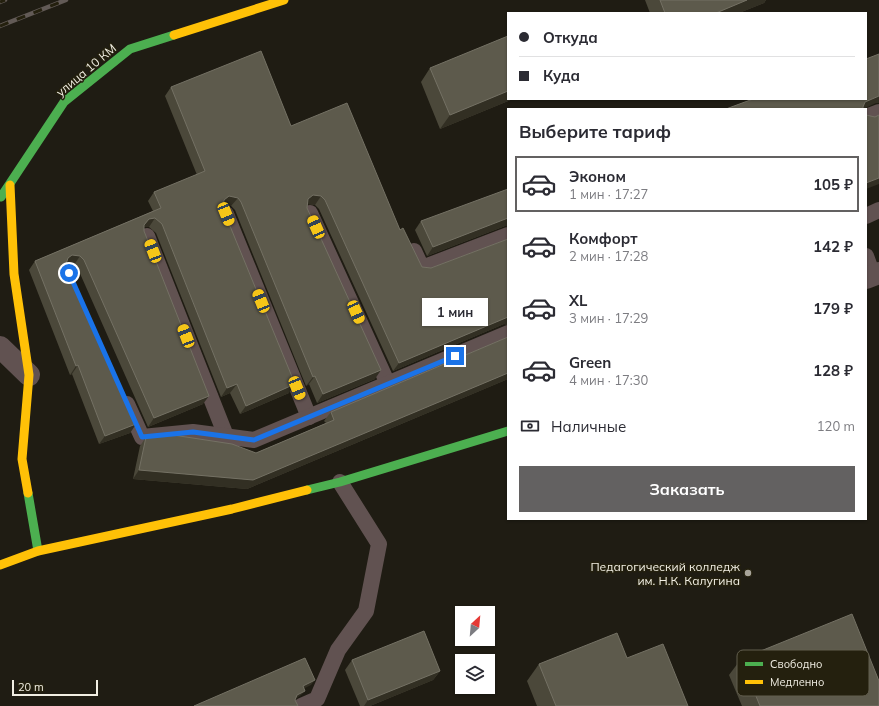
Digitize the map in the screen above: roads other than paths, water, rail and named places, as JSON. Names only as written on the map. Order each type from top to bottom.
[{"type":"street","name":"улица 10 КМ","points":[[0,198],[64,102],[130,49],[284,0]]},
{"type":"street","points":[[10,185],[14,274],[29,375],[22,459],[38,551]]},
{"type":"street","points":[[0,347],[29,375]]},
{"type":"street","points":[[0,565],[38,551],[232,508],[340,482],[507,430]]},
{"type":"lane","points":[[867,117],[879,112]]},
{"type":"lane","points":[[867,216],[879,210]]},
{"type":"lane","points":[[310,212],[388,384]]},
{"type":"lane","points":[[226,214],[309,417]]},
{"type":"lane","points":[[409,240],[422,268],[507,235]]},
{"type":"lane","points":[[147,236],[226,436]]},
{"type":"lane","points":[[120,387],[142,437],[193,432],[254,440],[507,333]]},
{"type":"lane","points":[[301,706],[317,699],[338,650],[366,611],[379,544],[340,482]]},
{"type":"railway","points":[[0,2],[5,0]]},
{"type":"railway","points":[[0,26],[66,0]]},
{"type":"place","name":"Педагогический колледж им. Н.К. Калугина","points":[[748,573]]}]
